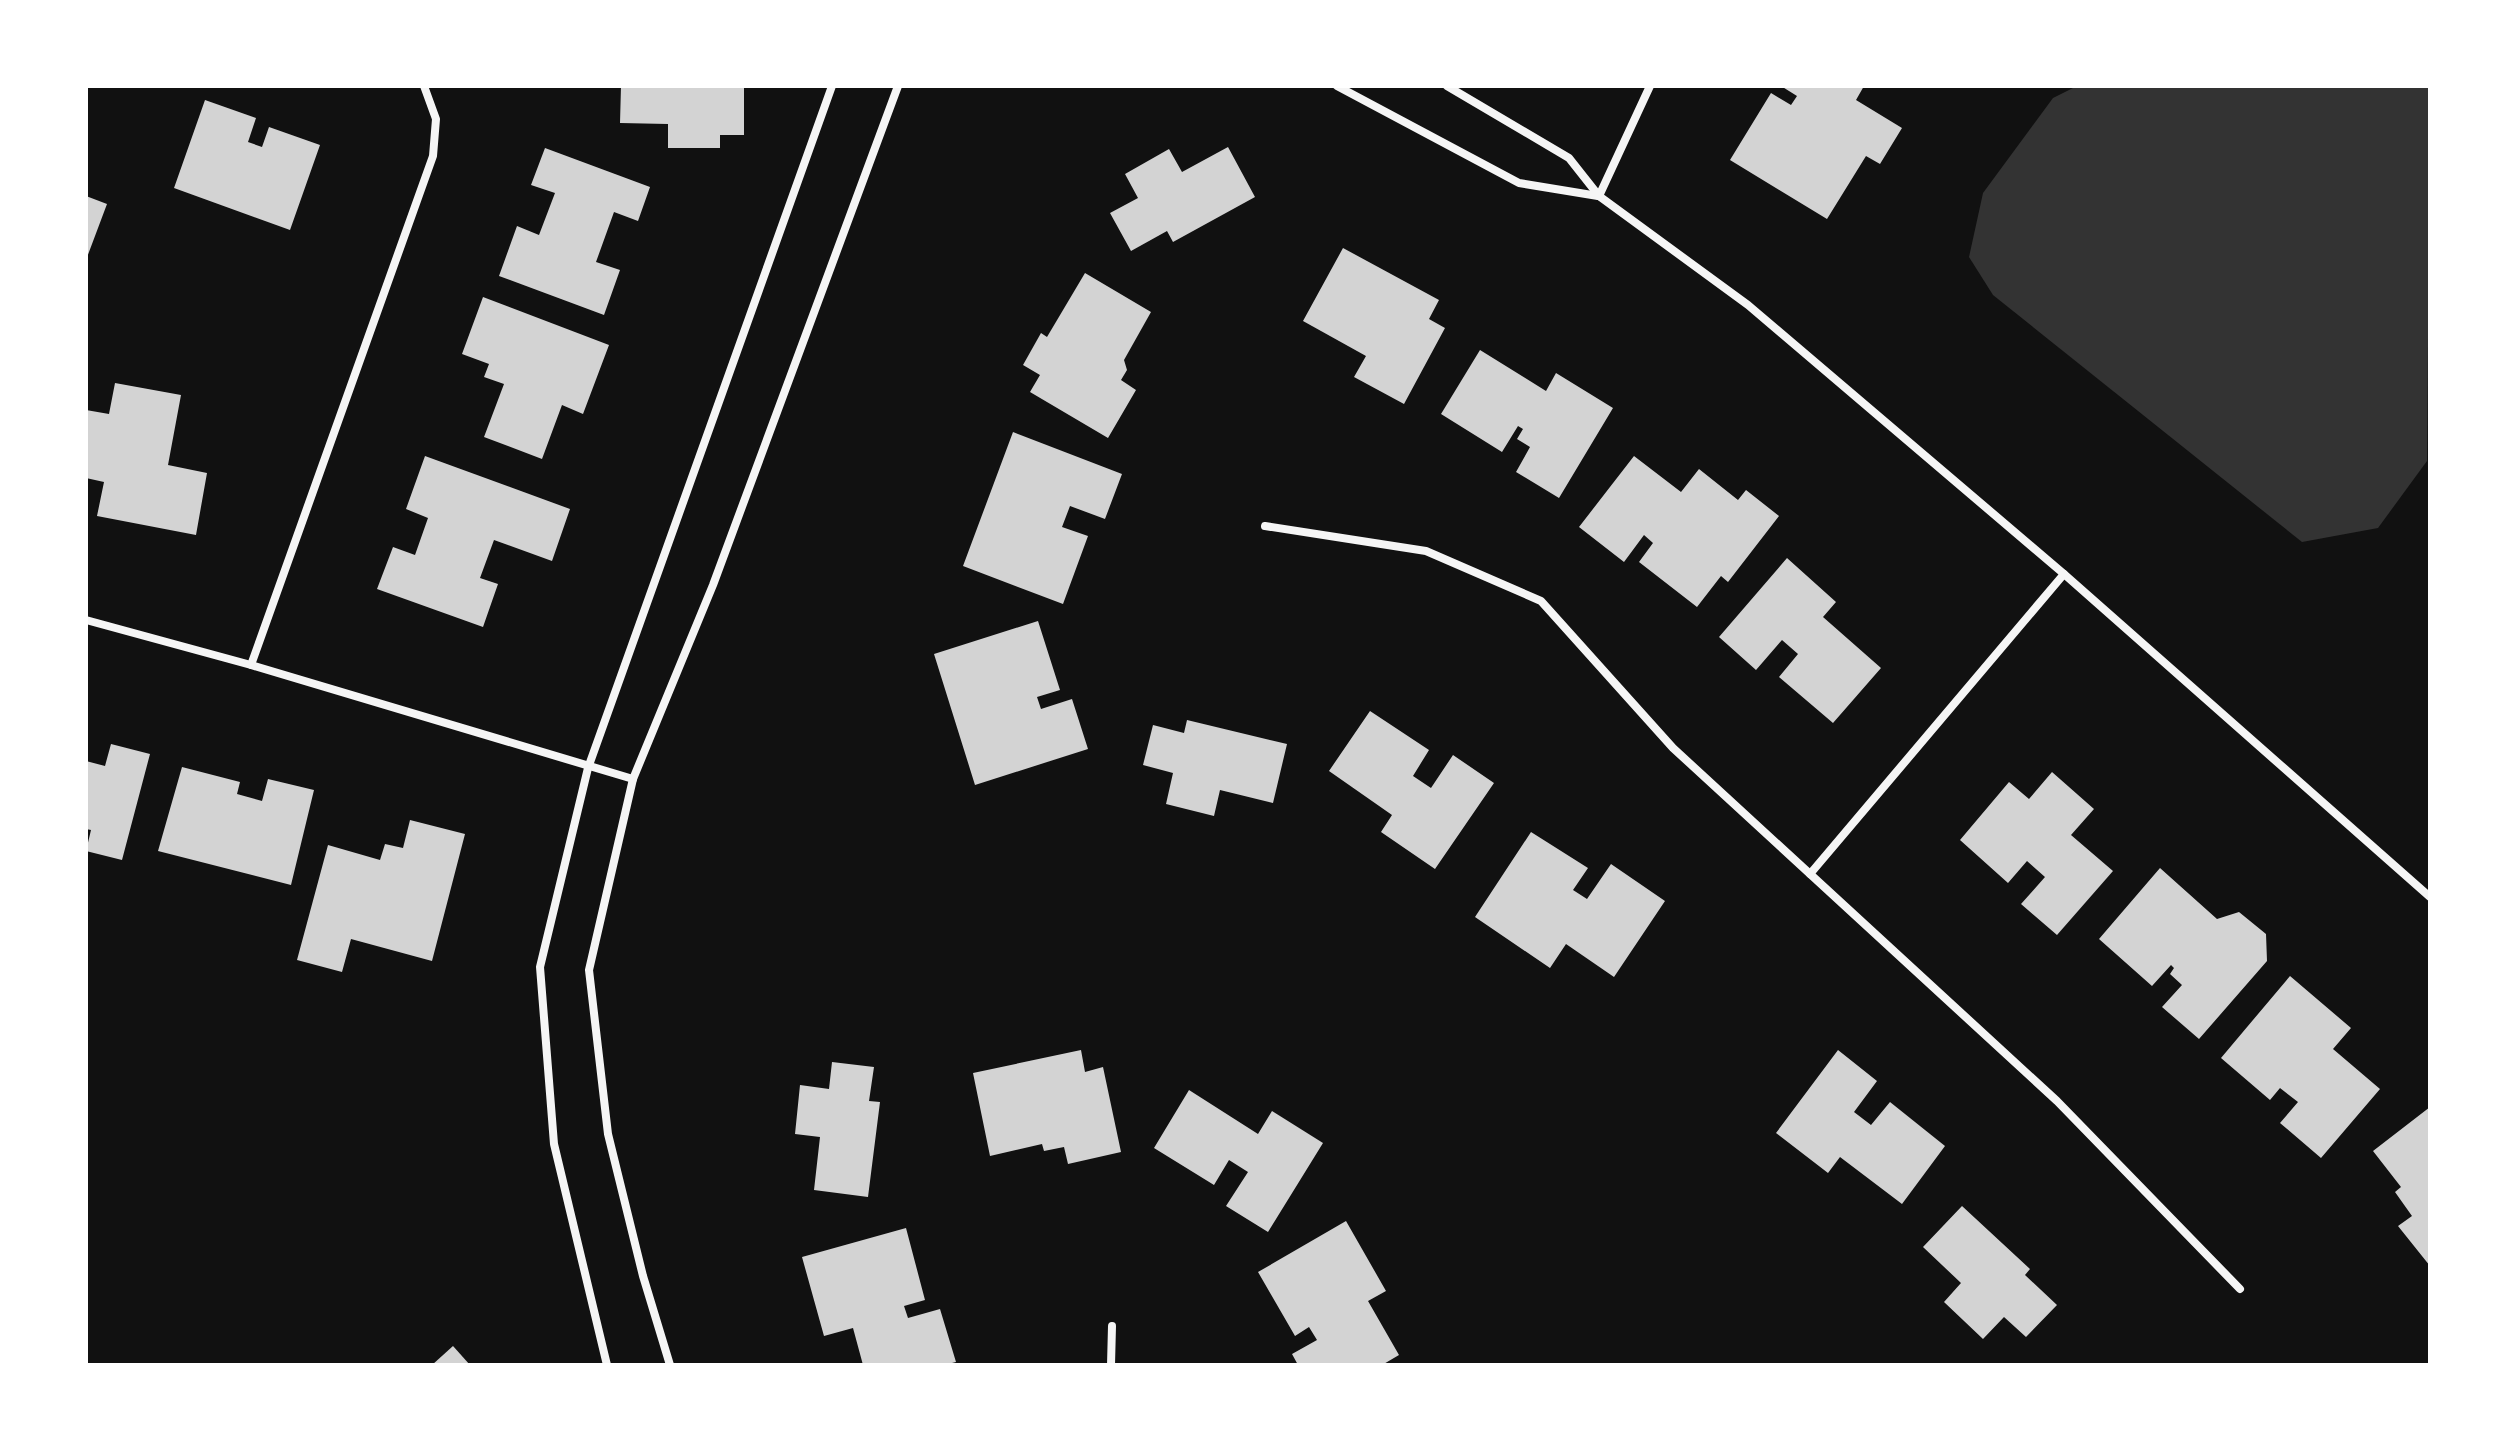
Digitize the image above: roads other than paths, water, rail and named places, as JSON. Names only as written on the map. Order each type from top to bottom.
[{"type":"street","points":[[251,665],[433,156],[436,119],[424,86]]},
{"type":"street","points":[[607,1365],[554,1144],[540,967],[588,768],[832,86]]},
{"type":"street","points":[[670,1365],[643,1276],[608,1134],[589,970],[633,779],[713,585],[898,86]]},
{"type":"street","points":[[1337,86],[1519,183],[1599,196]]},
{"type":"street","points":[[1447,86],[1569,158],[1599,196],[1748,305],[2064,574],[2430,897]]},
{"type":"street","points":[[1599,196],[1650,86]]},
{"type":"street","points":[[1265,526],[1426,551],[1541,601],[1673,748],[2057,1101],[2240,1289]]},
{"type":"street","points":[[1810,874],[2064,574]]},
{"type":"street","points":[[86,620],[251,665],[633,779]]},
{"type":"street","points":[[1111,1365],[1112,1326]]}]
